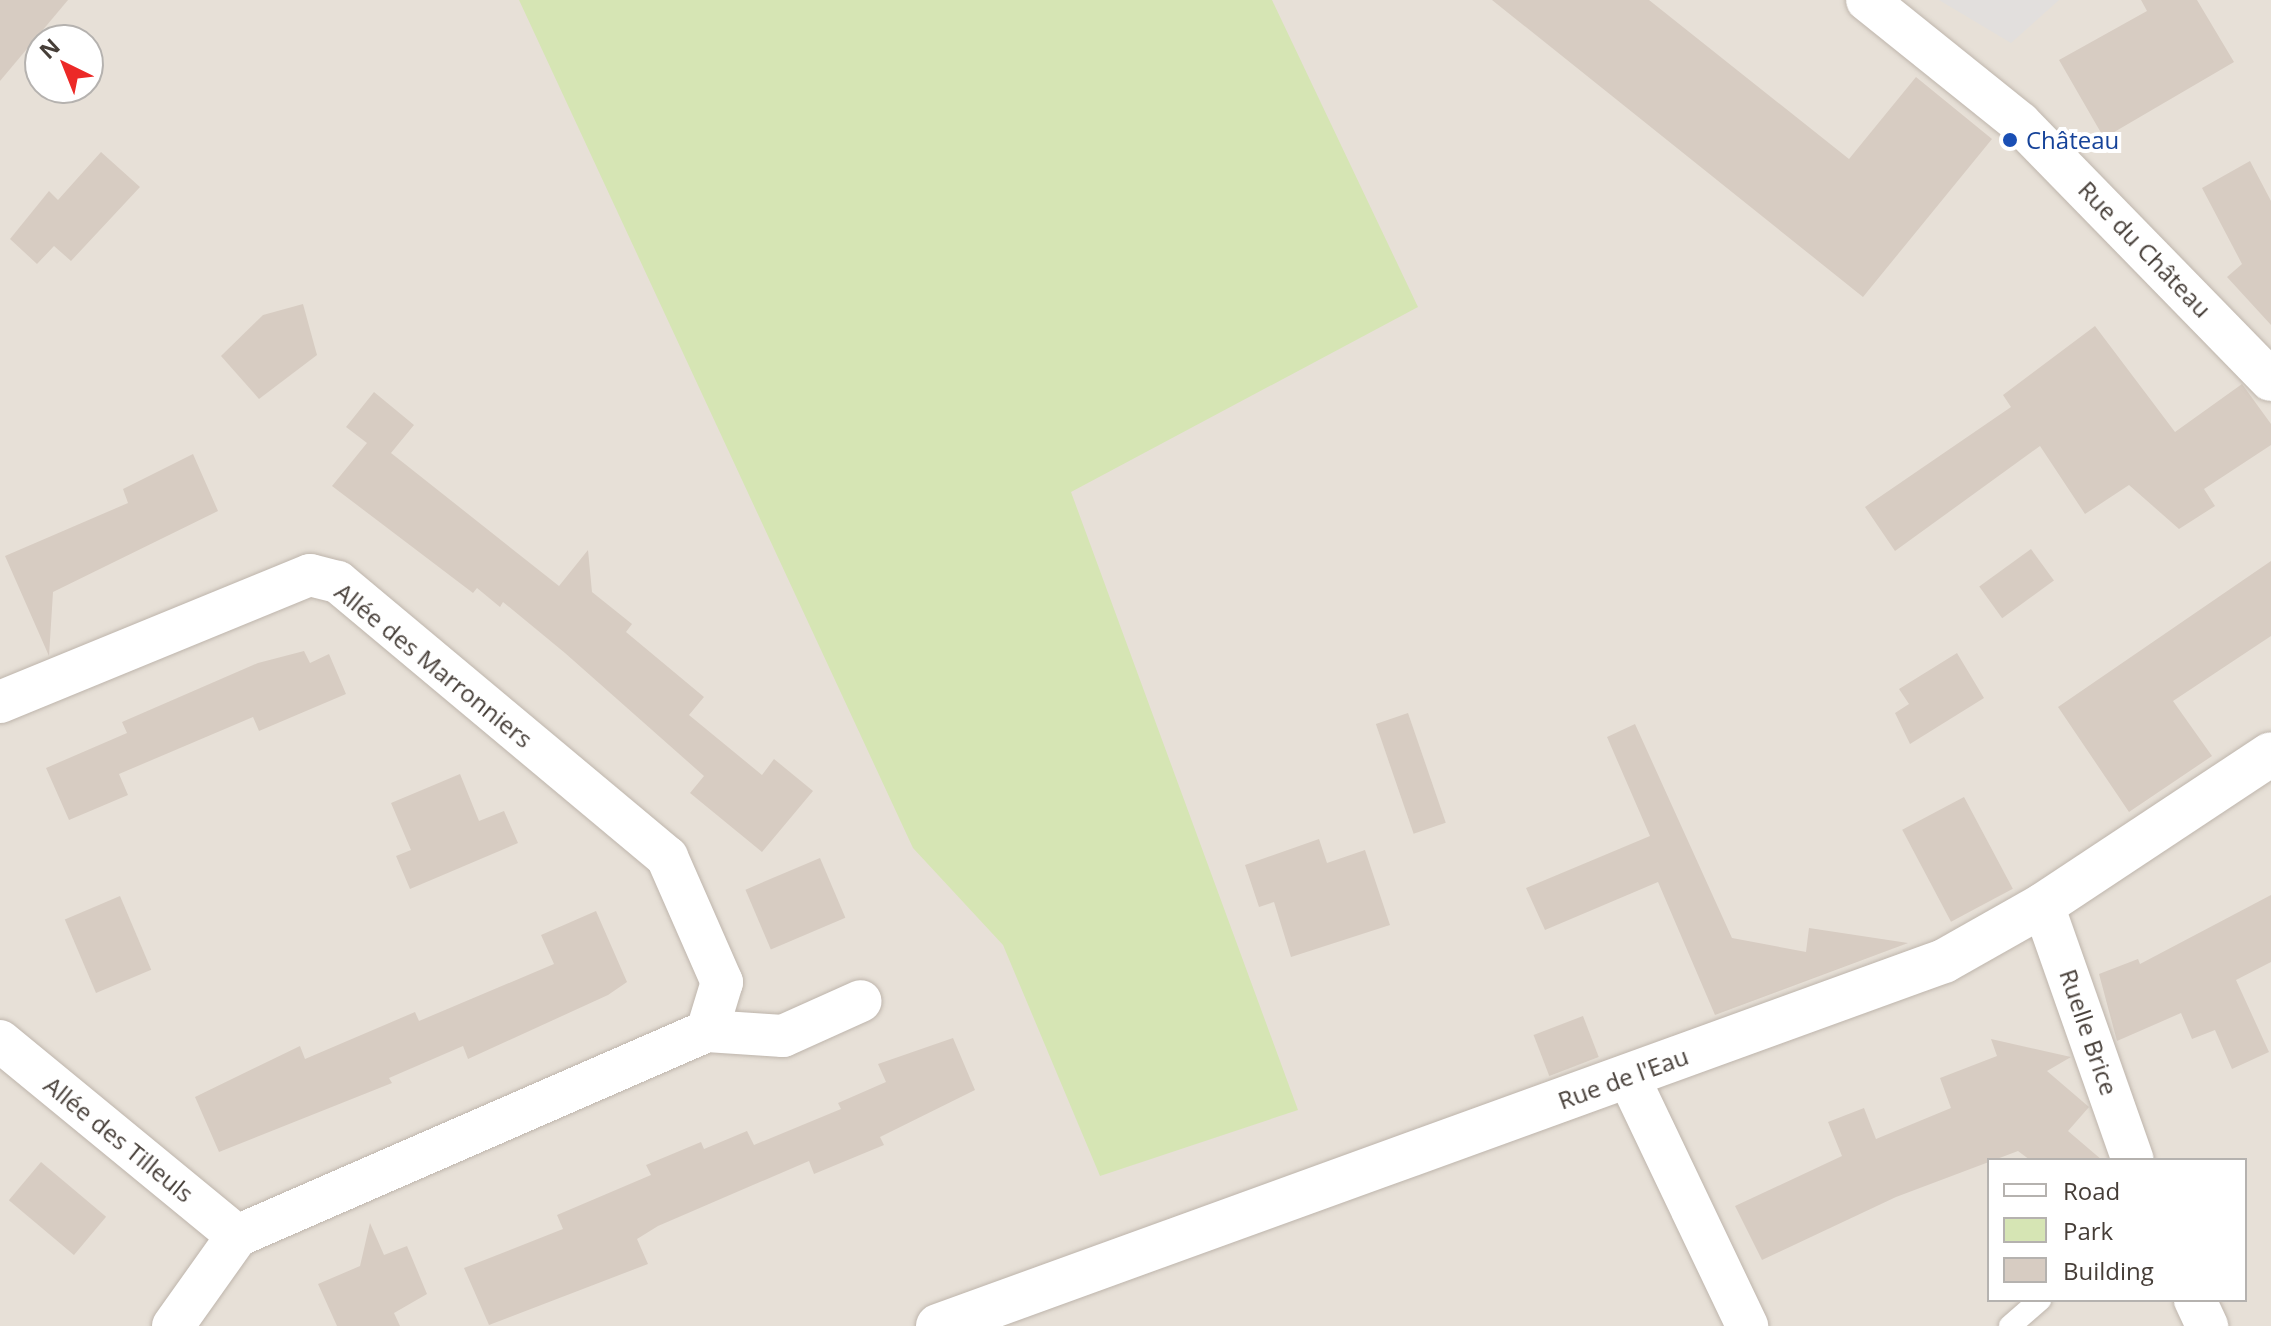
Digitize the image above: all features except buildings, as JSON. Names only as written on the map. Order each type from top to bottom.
[{"type":"street","name":"Rue du Château","points":[[1867,0],[2040,142],[2271,380]]},
{"type":"street","name":"Allée des Marronniers","points":[[0,702],[310,575],[338,582],[667,857],[722,982],[707,1031]]},
{"type":"street","name":"Rue de l'Eau","points":[[938,1326],[1887,985],[1944,961],[2043,905],[2271,754]]},
{"type":"street","name":"Ruelle Brice","points":[[2043,905],[2132,1158]]},
{"type":"street","points":[[173,1326],[237,1236],[707,1031],[783,1036],[861,1001]]},
{"type":"street","name":"Allée des Tilleuls","points":[[0,1041],[237,1236]]},
{"type":"street","points":[[1628,1076],[1747,1326]]},
{"type":"street","points":[[2196,1302],[2207,1326]]},
{"type":"lane","points":[[2010,1326],[2038,1302]]},
{"type":"shaded area","points":[[0,0],[2271,0],[2271,1326],[0,1326]]},
{"type":"shaded area","points":[[1939,0],[2059,0],[2011,43]]},
{"type":"green space","points":[[519,0],[1272,0],[1418,307],[1071,492],[1298,1110],[1100,1176],[1003,945],[913,848]]},
{"type":"place","name":"Château","points":[[2010,140]]}]
